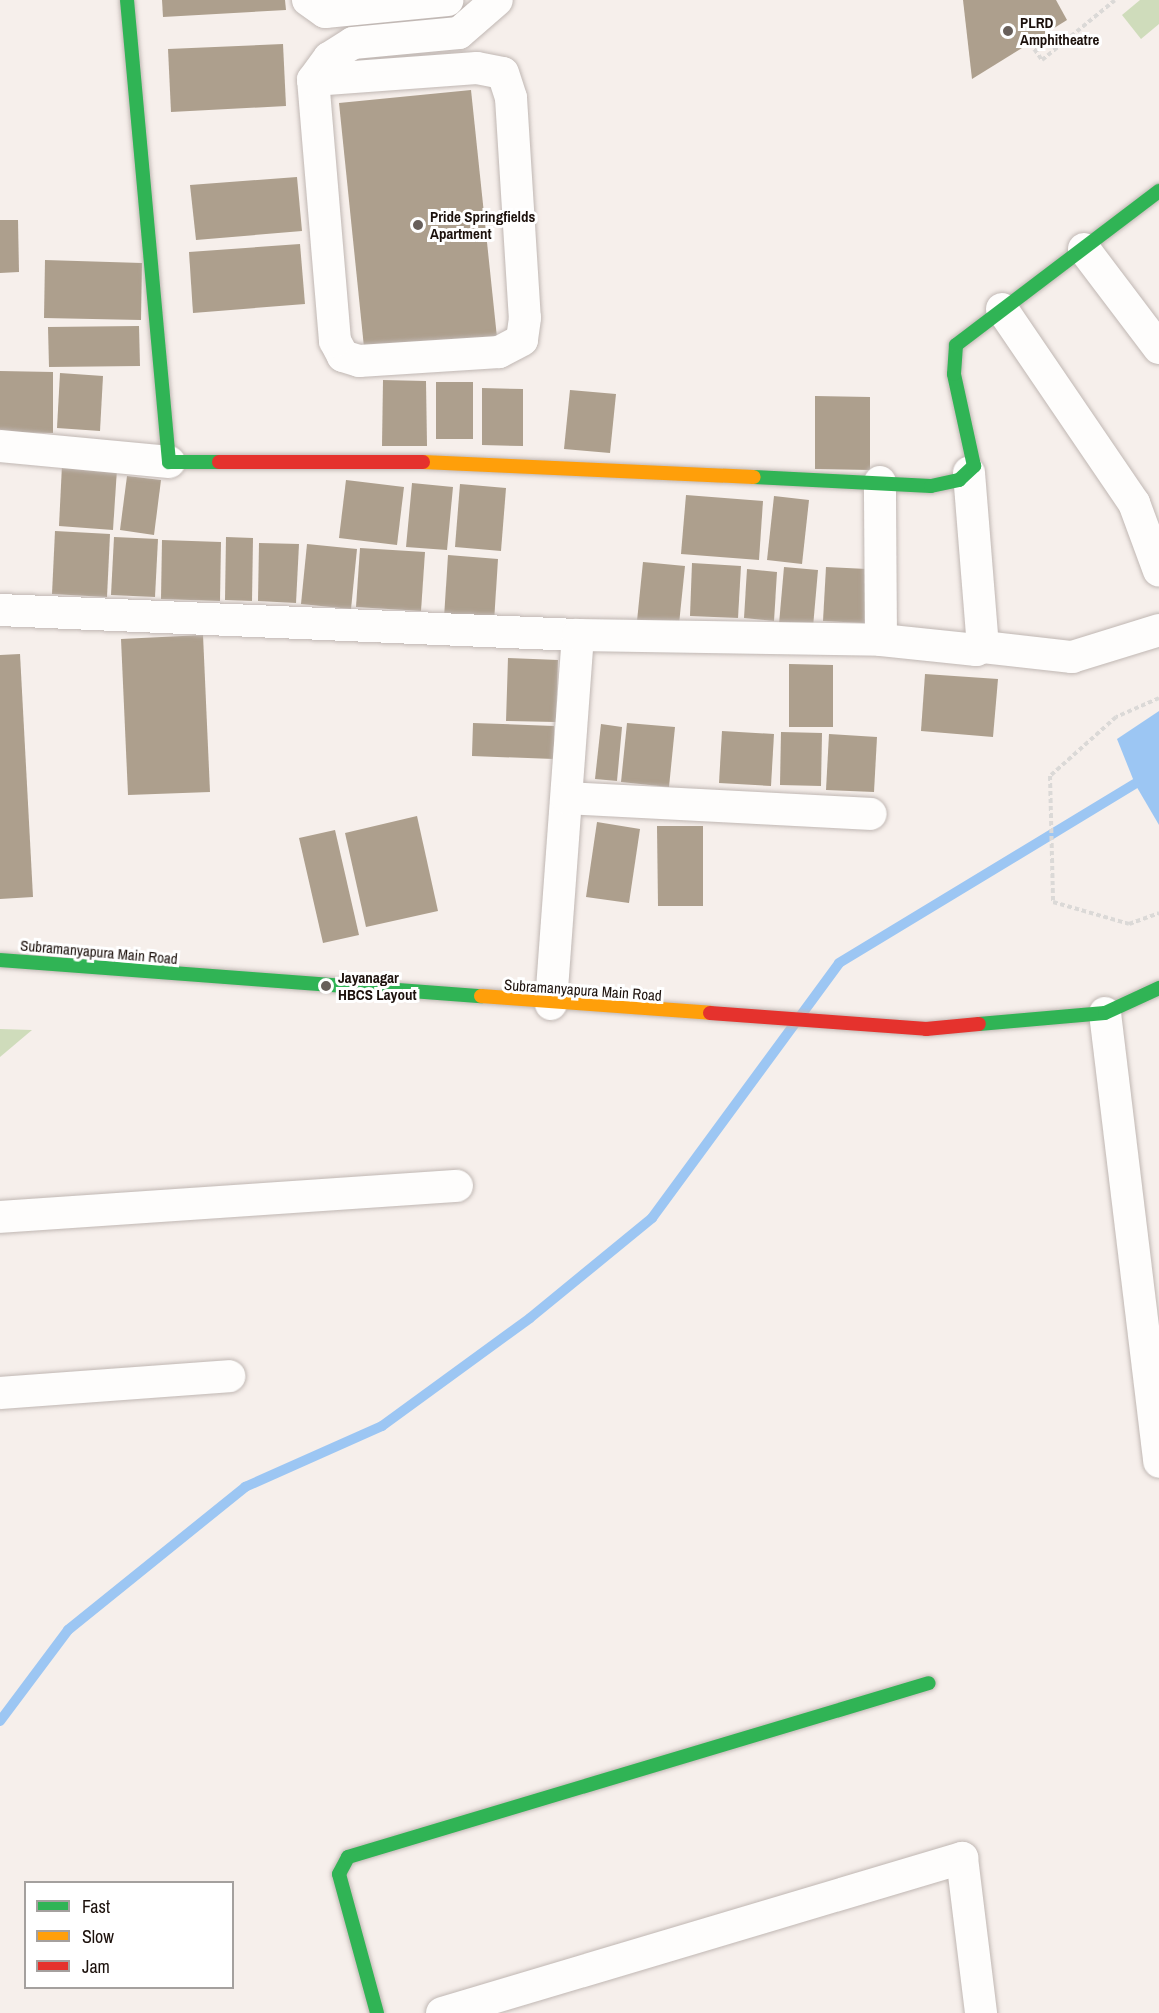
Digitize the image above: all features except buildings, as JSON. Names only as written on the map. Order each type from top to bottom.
[{"type":"street","points":[[127,0],[169,462]]},
{"type":"street","points":[[308,0],[325,12],[447,0]]},
{"type":"street","points":[[313,80],[477,68],[503,73],[511,98],[525,318],[522,340],[499,352],[359,361],[342,356],[335,341],[313,80],[329,58],[353,44],[459,33],[497,0]]},
{"type":"street","points":[[983,647],[969,473],[973,455],[954,374],[956,345],[1084,249],[1155,202]]},
{"type":"street","points":[[1084,249],[1159,348]]},
{"type":"street","points":[[1002,309],[1134,503],[1159,571]]},
{"type":"street","points":[[0,446],[169,462],[483,462],[932,486],[969,473]]},
{"type":"street","points":[[880,482],[881,640]]},
{"type":"street","points":[[0,610],[578,635],[881,640],[976,650],[983,647],[1072,657],[1159,630]]},
{"type":"street","points":[[551,1004],[578,635]]},
{"type":"street","points":[[567,798],[871,813]]},
{"type":"street","name":"Subramanyapura Main Road","points":[[0,960],[673,1014],[926,1029],[1105,1013],[1159,988]]},
{"type":"street","points":[[1105,1013],[1158,1444]]},
{"type":"street","points":[[0,1217],[456,1186]]},
{"type":"street","points":[[0,1392],[229,1376]]},
{"type":"street","points":[[377,2013],[339,1874],[348,1857],[928,1683]]},
{"type":"street","points":[[442,2013],[962,1858],[981,2013]]},
{"type":"path","points":[[1030,43],[1042,60],[1115,0]]},
{"type":"path","points":[[1159,698],[1116,717],[1050,776],[1053,902],[1129,924],[1159,913]]},
{"type":"green space","points":[[1140,0],[1159,0],[1159,24],[1141,39],[1122,15]]},
{"type":"green space","points":[[0,1029],[32,1030],[0,1057]]},
{"type":"water","points":[[1159,711],[1159,825],[1135,784],[1117,739]]},
{"type":"waterway","points":[[0,1721],[68,1630],[245,1487],[382,1426],[530,1318],[652,1218],[839,963],[1135,784]]},
{"type":"traffic: fast","points":[[127,0],[169,462],[219,462]]},
{"type":"traffic: fast","points":[[754,477],[931,486],[959,480],[974,466],[954,374],[956,345],[1159,191]]},
{"type":"traffic: fast","points":[[0,960],[481,996]]},
{"type":"traffic: fast","points":[[979,1024],[1105,1013],[1159,988]]},
{"type":"traffic: fast","points":[[377,2013],[339,1874],[348,1857],[929,1683]]},
{"type":"traffic: slow","points":[[423,462],[754,477]]},
{"type":"traffic: slow","points":[[481,996],[710,1013]]},
{"type":"traffic: jam","points":[[219,462],[423,462]]},
{"type":"traffic: jam","points":[[710,1013],[926,1029],[979,1024]]},
{"type":"place","name":"PLRD Amphitheatre","points":[[1008,31]]},
{"type":"place","name":"Pride Springfields Apartment","points":[[418,225]]},
{"type":"place","name":"Jayanagar HBCS Layout","points":[[326,986]]}]
